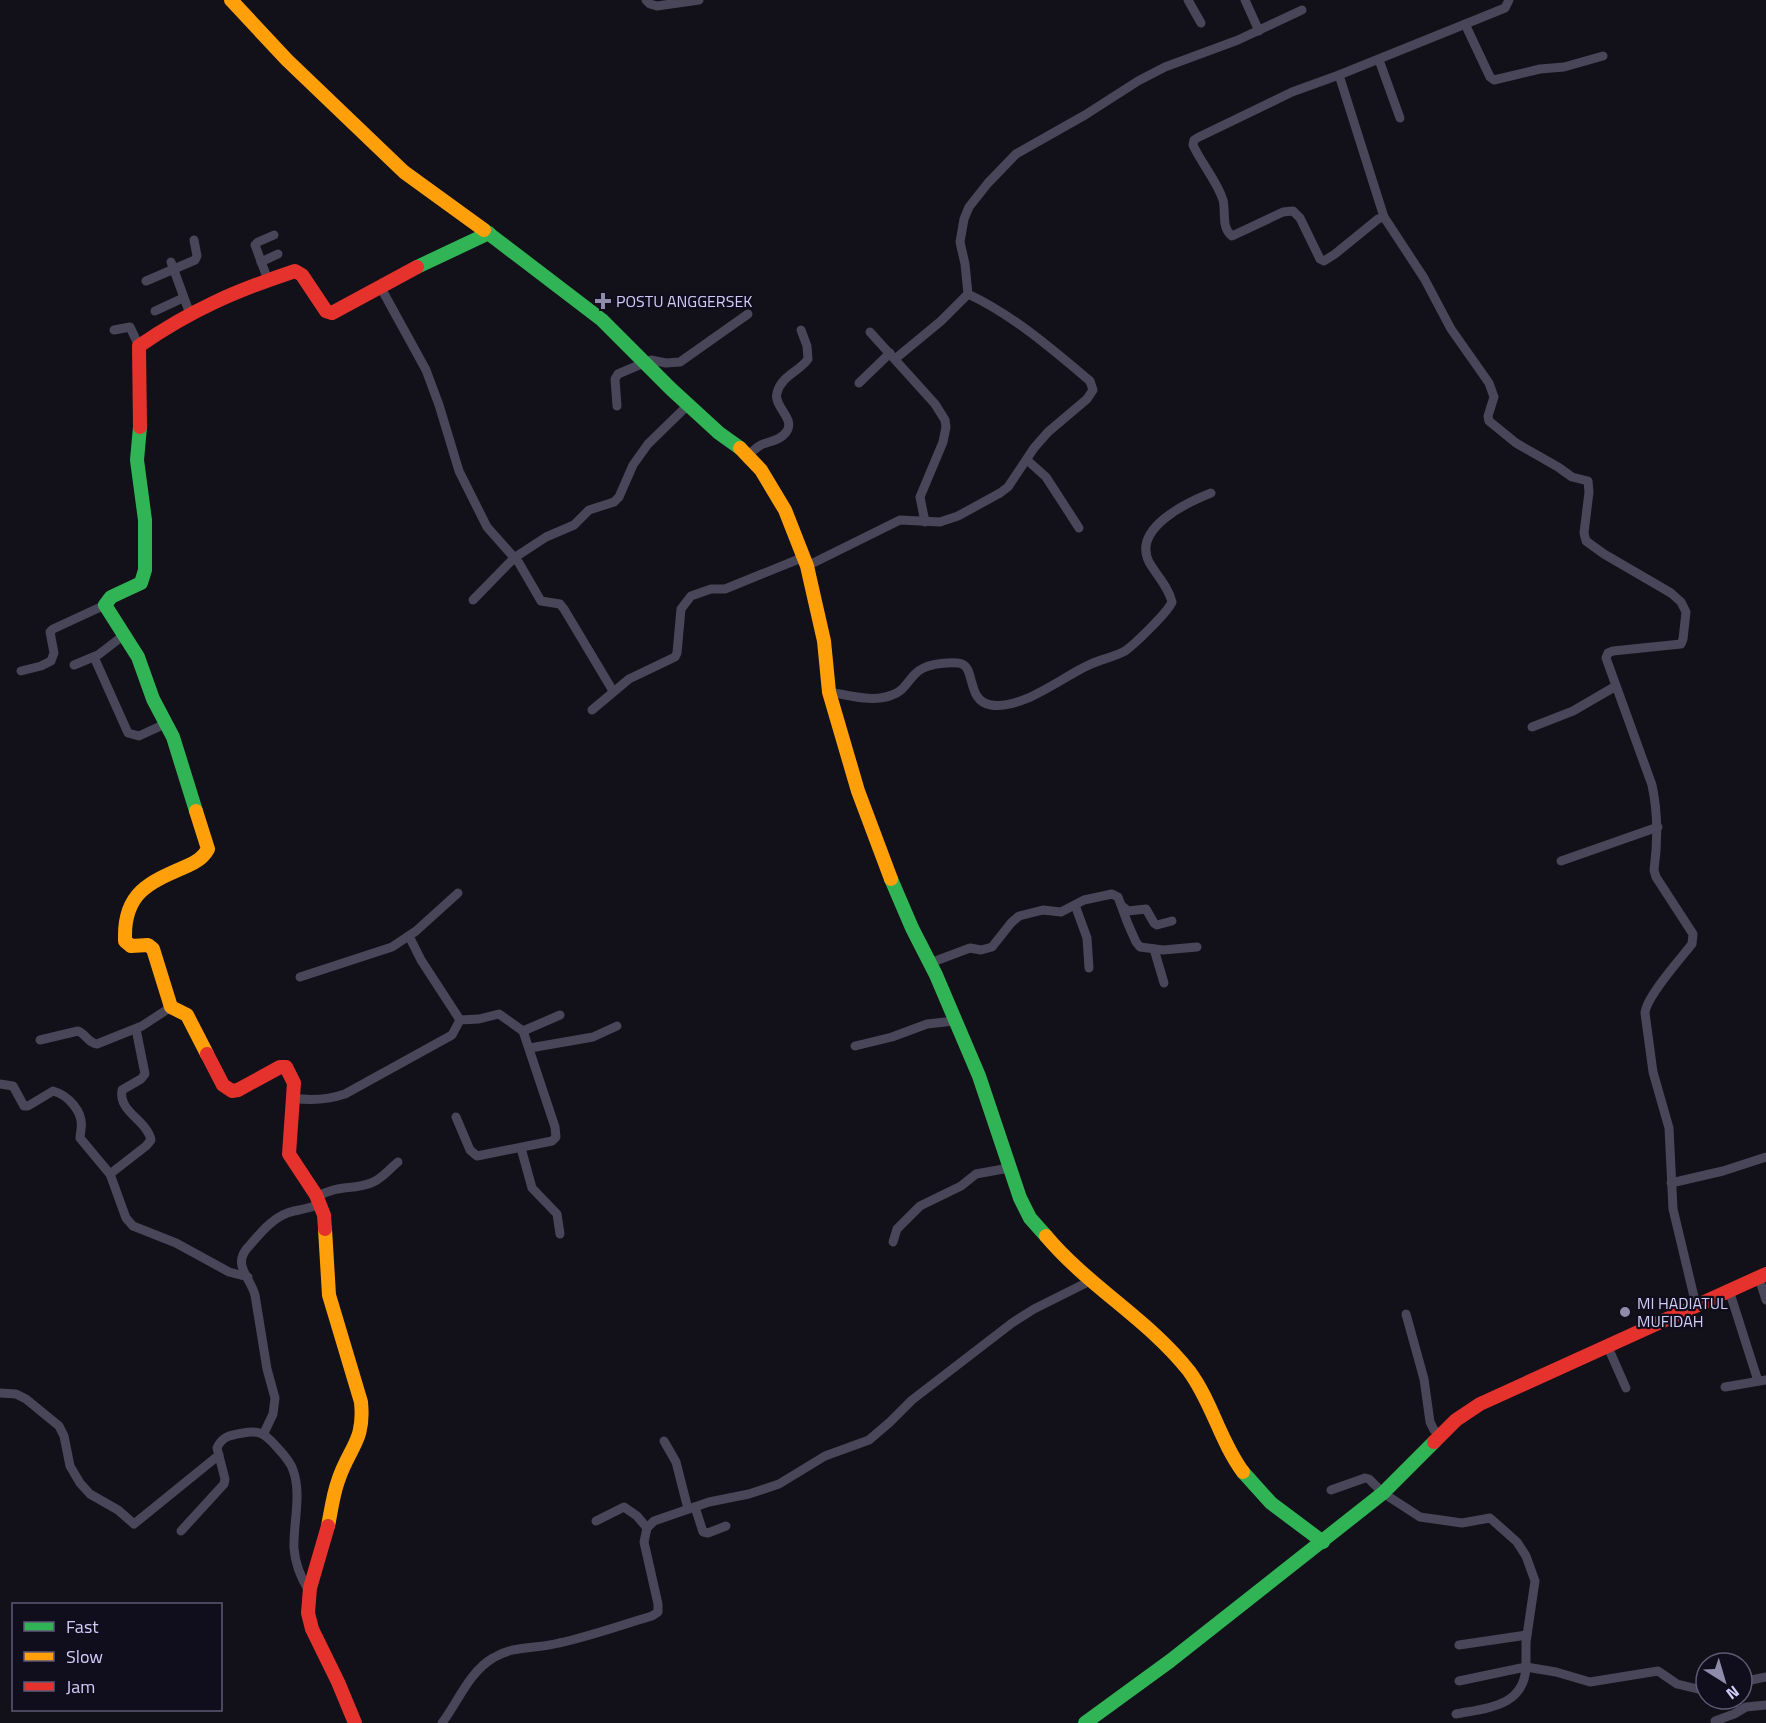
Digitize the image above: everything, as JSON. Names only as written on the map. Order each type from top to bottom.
[{"type":"street","points":[[231,0],[287,60],[404,172],[489,233],[602,320],[688,405],[748,456],[761,470],[785,510],[805,562],[824,641],[829,692],[858,791],[880,854],[978,1076],[1009,1168],[1030,1218],[1054,1246],[1090,1281],[1124,1306],[1162,1341],[1190,1373],[1209,1404],[1233,1458],[1248,1478],[1271,1503],[1323,1542]]},
{"type":"street","points":[[646,0],[657,6],[699,0]]},
{"type":"street","points":[[1188,0],[1201,23]]},
{"type":"street","points":[[1245,0],[1259,31]]},
{"type":"street","points":[[1384,217],[1378,219],[1324,261],[1320,259],[1300,218],[1293,211],[1283,212],[1232,236],[1228,233],[1226,226],[1223,200],[1193,145],[1194,140],[1292,92],[1379,60],[1505,8],[1509,0]]},
{"type":"street","points":[[968,294],[960,242],[964,219],[969,207],[988,183],[1016,154],[1165,67],[1259,31],[1302,10]]},
{"type":"street","points":[[1465,24],[1490,77],[1494,80],[1540,69],[1564,67],[1603,56]]},
{"type":"street","points":[[1379,60],[1400,118]]},
{"type":"street","points":[[1340,75],[1384,217],[1424,278],[1451,329],[1493,391],[1494,400],[1488,416],[1489,422],[1516,443],[1558,466],[1572,477],[1588,481],[1589,492],[1584,533],[1586,541],[1598,551],[1671,593],[1684,608],[1686,615],[1681,644],[1613,651],[1608,653],[1606,658],[1652,785],[1658,827],[1654,870],[1656,877],[1668,898],[1692,930],[1694,937],[1692,944],[1653,994],[1645,1008],[1653,1072],[1669,1128],[1671,1197],[1696,1305]]},
{"type":"street","points":[[139,346],[190,314],[242,288],[295,271],[299,273],[329,313],[418,267],[472,244],[489,233]]},
{"type":"street","points":[[268,280],[256,243],[274,235]]},
{"type":"street","points":[[146,281],[172,266],[195,260],[197,256],[194,240]]},
{"type":"street","points":[[261,262],[278,254]]},
{"type":"street","points":[[172,266],[190,314]]},
{"type":"street","points":[[381,288],[426,370],[459,471],[487,527],[514,558],[541,601],[560,604],[564,609],[613,691]]},
{"type":"street","points":[[859,383],[941,321],[968,294]]},
{"type":"street","points":[[592,710],[629,679],[675,657],[681,609],[691,596],[711,589],[726,589],[805,562],[900,520],[940,522],[958,516],[1008,487],[1034,448],[1090,394],[1093,390],[1092,385],[1078,371],[1010,317],[968,294]]},
{"type":"street","points":[[155,311],[183,297]]},
{"type":"street","points":[[617,406],[616,376],[651,360],[666,363],[680,362],[748,315]]},
{"type":"street","points":[[21,672],[51,661],[54,653],[50,632],[53,629],[105,605],[111,597],[141,583],[144,570],[145,520],[137,460],[141,418],[139,346],[130,327],[114,330]]},
{"type":"street","points":[[748,456],[763,444],[776,440],[788,428],[786,417],[776,395],[783,381],[808,359],[807,346],[801,330]]},
{"type":"street","points":[[870,332],[936,404],[946,427],[940,452],[920,497],[925,522]]},
{"type":"street","points":[[473,600],[514,558],[546,537],[574,525],[589,510],[614,502],[633,465],[648,444],[688,405]]},
{"type":"street","points":[[1027,460],[1046,477],[1079,528]]},
{"type":"street","points":[[829,692],[880,699],[903,689],[915,673],[922,668],[958,662],[964,664],[969,670],[973,689],[979,699],[993,706],[1031,696],[1091,664],[1126,650],[1166,611],[1172,602],[1169,591],[1149,561],[1146,553],[1148,540],[1157,524],[1165,518],[1190,502],[1211,493]]},
{"type":"street","points":[[105,605],[138,657],[153,699],[173,737],[207,845],[207,852],[197,861],[164,875],[136,894],[127,913],[124,939],[129,945],[148,945],[153,950],[171,1007],[187,1015],[223,1085],[232,1090],[246,1088],[283,1066],[289,1070],[292,1077],[293,1098],[289,1154],[319,1200],[324,1215],[329,1295],[361,1402],[363,1416],[359,1438],[339,1477],[325,1540],[307,1604],[311,1627],[344,1694],[355,1723]]},
{"type":"street","points":[[74,664],[94,657],[124,635]]},
{"type":"street","points":[[94,657],[128,733],[139,736],[167,723]]},
{"type":"street","points":[[1532,727],[1573,711],[1616,686]]},
{"type":"street","points":[[1561,861],[1658,827]]},
{"type":"street","points":[[300,977],[392,947],[409,936],[458,893]]},
{"type":"street","points":[[930,963],[970,948],[981,950],[992,947],[1019,916],[1043,910],[1057,913],[1092,897],[1112,894],[1118,897],[1136,942],[1140,946],[1154,950],[1197,946]]},
{"type":"street","points":[[1075,905],[1088,938],[1089,968]]},
{"type":"street","points":[[1122,906],[1128,911],[1146,909],[1157,926],[1172,921]]},
{"type":"street","points":[[409,936],[421,960],[460,1020]]},
{"type":"street","points":[[1154,950],[1164,983]]},
{"type":"street","points":[[40,1040],[78,1031],[97,1044],[136,1029],[171,1007]]},
{"type":"street","points":[[456,1117],[470,1150],[477,1156],[552,1141],[556,1137],[555,1127],[523,1031],[499,1014],[460,1020]]},
{"type":"street","points":[[523,1031],[560,1015]]},
{"type":"street","points":[[293,1098],[313,1101],[345,1094],[452,1035],[460,1020]]},
{"type":"street","points":[[855,1046],[892,1037],[927,1024],[954,1021]]},
{"type":"street","points":[[530,1048],[593,1037],[617,1026]]},
{"type":"street","points":[[110,1174],[151,1140],[146,1128],[128,1110],[122,1099],[122,1090],[141,1079],[145,1074],[136,1029]]},
{"type":"street","points":[[0,1084],[13,1086],[24,1106],[28,1106],[53,1091],[67,1097],[79,1116],[82,1128],[80,1138],[110,1174],[126,1218],[134,1226],[176,1243],[229,1272],[248,1277]]},
{"type":"street","points":[[521,1148],[532,1188],[557,1214],[560,1234]]},
{"type":"street","points":[[1671,1183],[1723,1171],[1766,1157]]},
{"type":"street","points":[[264,1433],[273,1413],[275,1398],[265,1361],[257,1302],[242,1266],[245,1251],[263,1228],[292,1211],[308,1209],[325,1192],[372,1183],[398,1162]]},
{"type":"street","points":[[893,1242],[897,1229],[920,1206],[961,1186],[976,1174],[1009,1168]]},
{"type":"street","points":[[1085,1723],[1170,1661],[1323,1542],[1383,1493],[1456,1420],[1480,1404],[1762,1276],[1766,1300]]},
{"type":"street","points":[[442,1723],[480,1668],[492,1658],[517,1648],[567,1641],[652,1616],[658,1612],[644,1542],[647,1528],[654,1521],[709,1502],[749,1494],[780,1484],[825,1456],[869,1440],[891,1422],[912,1400],[1012,1323],[1034,1309],[1090,1281]]},
{"type":"street","points":[[1725,1387],[1762,1380],[1730,1290]]},
{"type":"street","points":[[1406,1314],[1424,1379],[1430,1422],[1440,1435]]},
{"type":"street","points":[[1607,1345],[1626,1388]]},
{"type":"street","points":[[0,1393],[16,1394],[26,1399],[59,1426],[64,1436],[70,1466],[80,1483],[87,1491],[118,1510],[134,1524],[219,1455]]},
{"type":"street","points":[[181,1531],[224,1484],[218,1444],[226,1436],[255,1431],[264,1433],[294,1472],[296,1483],[294,1549],[300,1576],[309,1591]]},
{"type":"street","points":[[664,1441],[676,1462],[691,1508],[703,1532],[708,1533],[726,1526]]},
{"type":"street","points":[[1331,1490],[1365,1478],[1372,1481],[1383,1493],[1428,1520],[1466,1523],[1490,1518],[1517,1542],[1526,1556],[1535,1581],[1522,1687],[1495,1707],[1456,1714]]},
{"type":"street","points":[[596,1521],[624,1507],[637,1516],[647,1528]]},
{"type":"street","points":[[1459,1645],[1527,1635]]},
{"type":"street","points":[[1459,1681],[1526,1667],[1556,1672],[1590,1682],[1658,1671],[1677,1684],[1694,1688]]},
{"type":"street","points":[[1715,1721],[1746,1707],[1766,1706]]},
{"type":"traffic: fast","points":[[484,230],[602,320],[671,389],[719,433],[740,448]]},
{"type":"traffic: fast","points":[[417,267],[489,233]]},
{"type":"traffic: fast","points":[[140,427],[137,460],[145,520],[145,570],[141,583],[111,597],[105,605],[138,657],[153,699],[173,737],[196,811]]},
{"type":"traffic: fast","points":[[891,879],[936,975],[979,1076],[1020,1198],[1030,1218],[1046,1236]]},
{"type":"traffic: fast","points":[[1085,1723],[1170,1661],[1383,1493],[1434,1442]]},
{"type":"traffic: fast","points":[[1243,1472],[1271,1503],[1323,1542]]},
{"type":"traffic: slow","points":[[231,0],[287,60],[404,172],[484,230]]},
{"type":"traffic: slow","points":[[740,448],[761,470],[785,510],[807,566],[824,641],[829,692],[858,791],[891,879]]},
{"type":"traffic: slow","points":[[196,811],[208,849],[196,861],[151,884],[134,899],[126,922],[125,941],[131,946],[148,945],[153,949],[171,1007],[187,1015],[207,1054]]},
{"type":"traffic: slow","points":[[325,1229],[329,1295],[361,1402],[362,1415],[358,1436],[336,1486],[328,1526]]},
{"type":"traffic: slow","points":[[1046,1236],[1081,1271],[1155,1335],[1189,1371],[1204,1396],[1228,1448],[1243,1472]]},
{"type":"traffic: jam","points":[[140,427],[139,346],[177,322],[233,294],[295,271],[302,275],[326,311],[332,313],[417,267]]},
{"type":"traffic: jam","points":[[207,1054],[223,1085],[232,1091],[280,1067],[286,1067],[294,1083],[289,1154],[316,1195],[324,1215],[325,1229]]},
{"type":"traffic: jam","points":[[1434,1442],[1456,1420],[1480,1404],[1766,1274]]},
{"type":"traffic: jam","points":[[328,1526],[310,1588],[308,1613],[312,1629],[355,1723]]},
{"type":"place","name":"POSTU ANGGERSEK","points":[[603,301]]},
{"type":"place","name":"MI HADIATUL MUFIDAH","points":[[1625,1312]]}]
